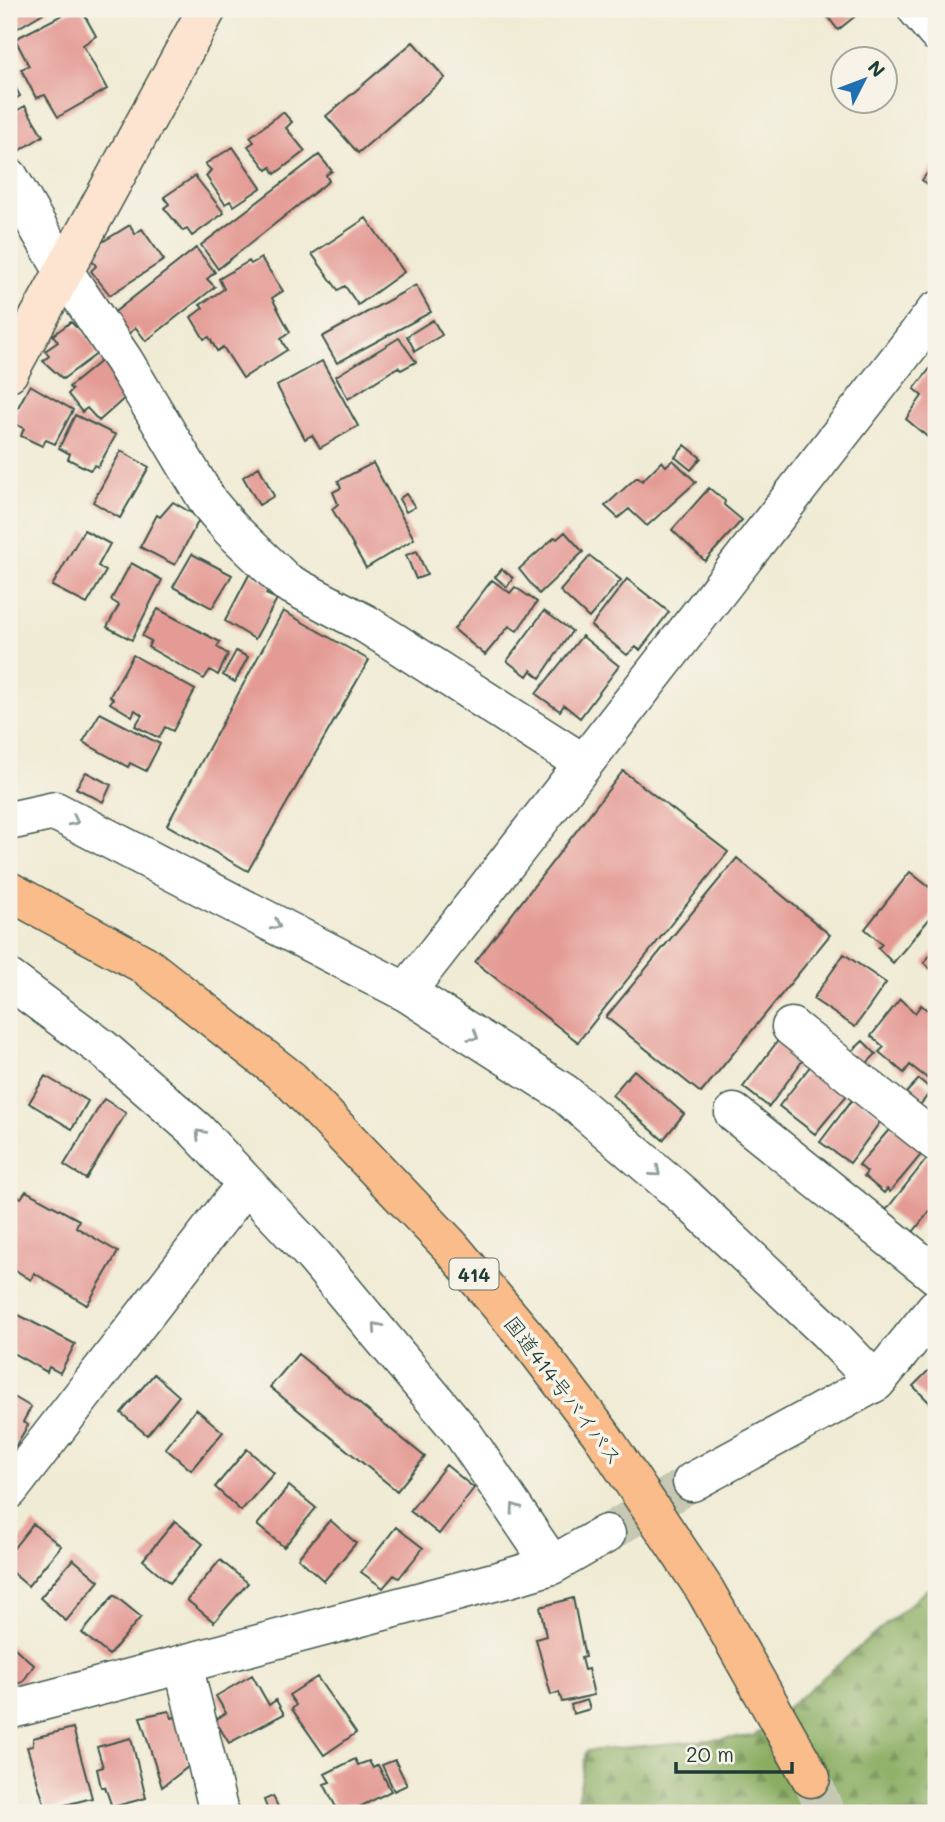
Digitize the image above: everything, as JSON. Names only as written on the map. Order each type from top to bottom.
[{"type":"highway","name":"国道414号バイパス","points":[[9,891],[145,965],[290,1079],[450,1246],[530,1342],[623,1468],[705,1590],[811,1778]]},
{"type":"street","points":[[9,372],[207,9]]},
{"type":"street","points":[[917,9],[936,33]]},
{"type":"street","points":[[9,177],[63,270],[124,361],[209,503],[272,570],[286,582],[366,624],[583,763]]},
{"type":"street","points":[[406,992],[936,312]]},
{"type":"street","points":[[9,821],[55,811],[406,992],[564,1093],[687,1198],[827,1331],[876,1382]]},
{"type":"street","points":[[9,979],[102,1048],[196,1129],[315,1257],[409,1366],[464,1435],[552,1565]]},
{"type":"street","points":[[791,1027],[936,1142]]},
{"type":"street","points":[[734,1113],[936,1275]]},
{"type":"street","points":[[9,1490],[246,1184]]},
{"type":"street","points":[[692,1482],[876,1382],[936,1308]]},
{"type":"street","points":[[9,1710],[552,1565],[606,1534]]},
{"type":"street","points":[[183,1664],[219,1813]]},
{"type":"green space","points":[[936,1582],[936,1813],[576,1813],[586,1751],[754,1736]]},
{"type":"building","points":[[17,9],[50,9],[11,32],[9,13]]},
{"type":"building","points":[[74,9],[81,9],[96,36],[83,45],[107,89],[58,117],[45,95],[36,98],[21,69],[29,66],[15,39]]},
{"type":"building","points":[[822,9],[864,9],[838,30]]},
{"type":"building","points":[[413,42],[445,78],[358,153],[326,116]]},
{"type":"building","points":[[9,76],[20,96],[9,103]]},
{"type":"building","points":[[25,106],[43,136],[14,154],[9,144],[9,115]]},
{"type":"building","points":[[283,112],[292,122],[286,128],[305,151],[275,174],[271,167],[267,170],[248,146],[254,142],[250,137]]},
{"type":"building","points":[[233,147],[261,188],[234,206],[230,201],[225,204],[206,176],[211,170],[205,164]]},
{"type":"building","points":[[319,155],[332,171],[326,175],[329,181],[218,269],[201,245]]},
{"type":"building","points":[[936,162],[936,191],[922,180]]},
{"type":"building","points":[[195,176],[224,213],[192,236],[187,229],[183,231],[164,208],[169,204],[164,197]]},
{"type":"building","points":[[366,218],[404,272],[358,305],[345,286],[338,290],[312,254]]},
{"type":"building","points":[[130,225],[135,234],[142,229],[164,260],[110,295],[91,271],[96,266],[86,252]]},
{"type":"building","points":[[196,248],[215,272],[207,279],[215,287],[146,341],[136,328],[127,335],[111,315]]},
{"type":"building","points":[[261,258],[283,291],[272,298],[290,332],[281,339],[287,350],[243,378],[223,347],[217,351],[209,337],[204,339],[191,317],[203,308],[200,305],[224,289],[219,279],[249,261],[251,264]]},
{"type":"building","points":[[416,285],[431,312],[337,363],[322,337]]},
{"type":"building","points":[[433,320],[442,335],[415,351],[407,336]]},
{"type":"building","points":[[71,322],[76,327],[79,326],[98,353],[63,379],[43,361],[49,356],[45,351],[58,342],[53,335]]},
{"type":"building","points":[[399,338],[416,362],[401,370],[398,367],[348,399],[336,376]]},
{"type":"building","points":[[102,360],[116,376],[112,380],[127,396],[99,421],[87,408],[82,412],[68,394],[72,390],[69,387]]},
{"type":"building","points":[[322,361],[358,426],[320,448],[312,435],[305,439],[277,386]]},
{"type":"building","points":[[936,361],[936,444],[906,419],[922,396],[914,389]]},
{"type":"building","points":[[30,385],[73,410],[55,444],[46,440],[42,446],[21,436],[24,428],[10,422]]},
{"type":"building","points":[[75,415],[116,435],[98,467],[95,465],[90,470],[68,459],[70,454],[59,448]]},
{"type":"building","points":[[685,445],[701,458],[691,470],[675,457]]},
{"type":"building","points":[[121,451],[149,467],[120,518],[93,502]]},
{"type":"building","points":[[673,460],[696,482],[647,526],[629,509],[618,518],[605,506],[637,477],[642,481],[662,461],[666,466]]},
{"type":"building","points":[[373,463],[414,539],[366,568],[332,509],[338,504],[333,492],[341,488],[338,481]]},
{"type":"building","points":[[259,467],[274,496],[259,505],[243,477]]},
{"type":"building","points":[[709,488],[742,520],[705,561],[672,530]]},
{"type":"building","points":[[406,494],[415,507],[406,512],[399,499]]},
{"type":"building","points":[[173,502],[200,518],[175,565],[140,547],[157,515],[160,517]]},
{"type":"building","points":[[84,530],[110,544],[98,566],[106,571],[87,604],[52,586]]},
{"type":"building","points":[[565,532],[583,552],[539,594],[519,569],[555,537],[557,539]]},
{"type":"building","points":[[417,551],[427,575],[416,579],[406,555]]},
{"type":"building","points":[[192,554],[232,575],[212,608],[173,587]]},
{"type":"building","points":[[590,556],[621,580],[589,618],[560,591]]},
{"type":"building","points":[[131,563],[162,580],[132,640],[107,627],[119,605],[111,600]]},
{"type":"building","points":[[502,569],[513,578],[507,587],[495,577]]},
{"type":"building","points":[[250,573],[271,585],[266,594],[277,599],[255,639],[225,621]]},
{"type":"building","points":[[627,579],[669,612],[640,650],[636,647],[627,655],[591,626]]},
{"type":"building","points":[[492,580],[510,593],[515,587],[537,602],[517,631],[509,626],[485,655],[454,629]]},
{"type":"building","points":[[158,609],[220,642],[217,647],[228,654],[218,675],[210,670],[204,679],[148,647],[151,641],[142,636]]},
{"type":"building","points":[[283,611],[369,660],[248,871],[167,825]]},
{"type":"building","points":[[544,611],[572,631],[540,678],[531,670],[527,676],[507,661]]},
{"type":"building","points":[[582,636],[619,666],[580,718],[564,705],[560,711],[536,694]]},
{"type":"building","points":[[236,651],[248,657],[235,682],[223,675]]},
{"type":"building","points":[[133,655],[195,690],[173,731],[165,727],[159,738],[135,726],[142,715],[135,710],[132,716],[110,703],[113,699],[110,696]]},
{"type":"building","points":[[100,713],[160,744],[146,771],[130,763],[128,767],[83,742]]},
{"type":"building","points":[[623,771],[728,852],[578,1042],[475,962]]},
{"type":"building","points":[[86,772],[111,785],[103,802],[76,788]]},
{"type":"building","points":[[737,858],[830,935],[701,1093],[606,1017]]},
{"type":"building","points":[[910,872],[929,887],[932,882],[936,886],[936,911],[893,963],[878,948],[882,944],[865,929]]},
{"type":"building","points":[[936,948],[936,974],[924,963]]},
{"type":"building","points":[[844,954],[886,983],[855,1027],[813,999]]},
{"type":"building","points":[[900,999],[915,1013],[921,1005],[936,1017],[936,1085],[910,1065],[904,1073],[879,1052],[884,1047],[871,1036]]},
{"type":"building","points":[[780,1038],[805,1057],[769,1107],[743,1087]]},
{"type":"building","points":[[863,1041],[876,1054],[864,1066],[851,1052]]},
{"type":"building","points":[[812,1064],[848,1094],[815,1134],[779,1106]]},
{"type":"building","points":[[634,1070],[684,1114],[663,1140],[612,1095]]},
{"type":"building","points":[[45,1076],[88,1101],[72,1129],[29,1103]]},
{"type":"building","points":[[919,1079],[932,1090],[920,1105],[906,1093]]},
{"type":"building","points":[[855,1096],[883,1118],[850,1163],[820,1142]]},
{"type":"building","points":[[104,1099],[126,1113],[86,1179],[64,1165]]},
{"type":"building","points":[[893,1125],[925,1150],[890,1192],[887,1189],[884,1193],[864,1176],[867,1172],[859,1165]]},
{"type":"building","points":[[929,1156],[936,1162],[936,1203],[913,1232],[886,1210]]},
{"type":"building","points":[[9,1191],[21,1198],[26,1191],[79,1220],[76,1227],[118,1252],[87,1305],[34,1273],[31,1280],[9,1266]]},
{"type":"building","points":[[9,1310],[75,1344],[60,1373],[49,1367],[47,1372],[9,1351]]},
{"type":"building","points":[[298,1354],[425,1457],[397,1491],[270,1387]]},
{"type":"building","points":[[936,1363],[936,1409],[913,1386]]},
{"type":"building","points":[[154,1374],[179,1396],[147,1435],[121,1413]]},
{"type":"building","points":[[9,1394],[31,1407],[23,1422],[28,1425],[11,1454]]},
{"type":"building","points":[[196,1409],[223,1432],[191,1470],[165,1448]]},
{"type":"building","points":[[247,1449],[274,1473],[241,1511],[215,1487]]},
{"type":"building","points":[[446,1465],[474,1488],[439,1534],[410,1511]]},
{"type":"building","points":[[289,1486],[316,1508],[284,1547],[257,1525]]},
{"type":"building","points":[[330,1520],[356,1543],[324,1581],[298,1558]]},
{"type":"building","points":[[175,1521],[203,1544],[170,1583],[143,1560]]},
{"type":"building","points":[[33,1524],[61,1546],[28,1586],[9,1570],[9,1554]]},
{"type":"building","points":[[396,1527],[423,1548],[399,1578],[394,1575],[383,1588],[361,1572]]},
{"type":"building","points":[[73,1559],[99,1581],[66,1621],[40,1598]]},
{"type":"building","points":[[220,1560],[248,1583],[214,1622],[187,1600]]},
{"type":"building","points":[[114,1595],[141,1617],[109,1655],[82,1633]]},
{"type":"building","points":[[573,1598],[585,1657],[581,1658],[584,1670],[588,1669],[594,1695],[562,1702],[559,1692],[551,1695],[536,1639],[546,1636],[540,1607]]},
{"type":"building","points":[[9,1643],[34,1665],[23,1682],[10,1686]]},
{"type":"building","points":[[252,1675],[269,1705],[276,1700],[284,1714],[229,1743],[215,1720],[226,1713],[216,1696]]},
{"type":"building","points":[[317,1677],[356,1733],[324,1755],[292,1709],[296,1705],[289,1695]]},
{"type":"building","points":[[587,1700],[590,1709],[573,1714],[571,1705]]},
{"type":"building","points":[[169,1711],[172,1718],[176,1717],[189,1766],[162,1787],[140,1717]]},
{"type":"building","points":[[73,1728],[92,1798],[46,1810],[27,1747],[33,1746],[33,1738]]},
{"type":"building","points":[[131,1738],[146,1798],[112,1807],[105,1787],[101,1787],[97,1769],[103,1767],[97,1747]]},
{"type":"building","points":[[355,1759],[358,1765],[369,1761],[373,1768],[378,1765],[391,1791],[348,1813],[344,1807],[337,1809],[324,1784],[330,1782],[325,1774]]},
{"type":"building","points":[[395,1760],[407,1785],[394,1791],[382,1765]]},
{"type":"building","points":[[273,1796],[279,1809],[269,1813],[264,1800]]},
{"type":"tunnel","points":[[606,1534],[692,1482]]},
{"type":"tunnel","points":[[811,1778],[826,1813]]}]
